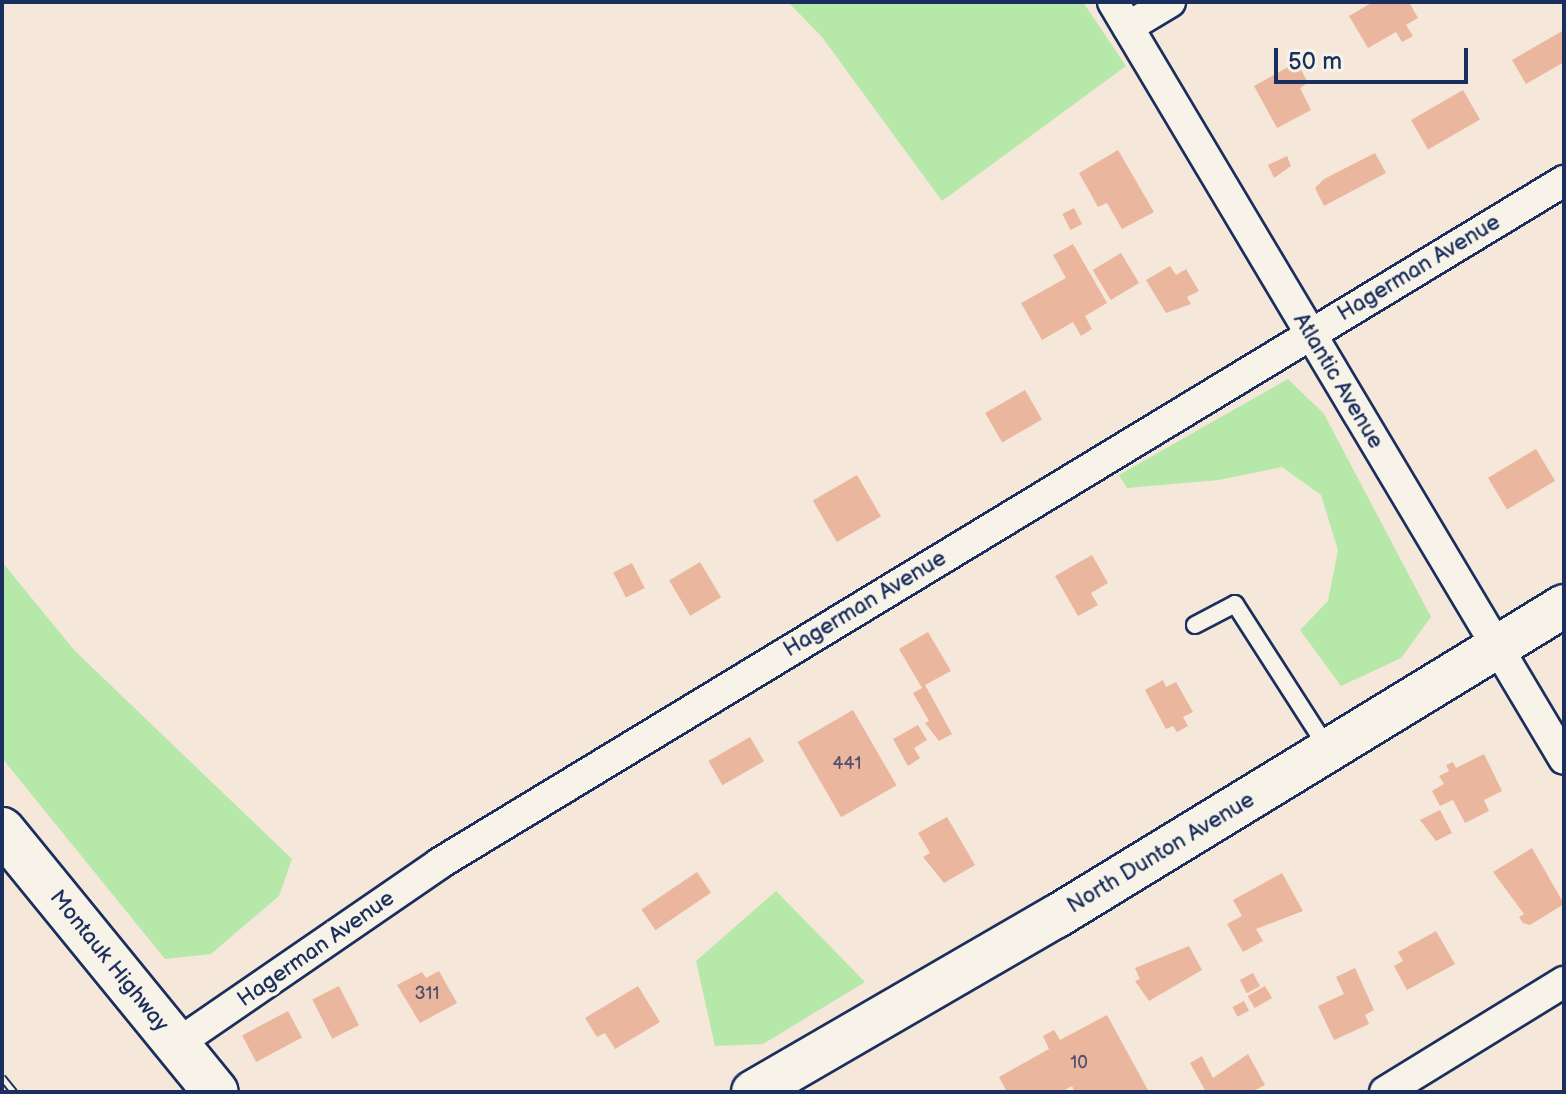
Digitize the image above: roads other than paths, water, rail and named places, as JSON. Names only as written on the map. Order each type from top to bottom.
[{"type":"main road","name":"Montauk Highway","points":[[2,830],[216,1092]]},
{"type":"street","points":[[1120,14],[1170,2]]},
{"type":"street","name":"Atlantic Avenue","points":[[1120,14],[1564,759]]},
{"type":"street","name":"Hagerman Avenue","points":[[177,1044],[440,863],[1310,332],[1564,181]]},
{"type":"street","name":"North Dunton Avenue","points":[[753,1092],[1329,750],[1564,606]]},
{"type":"street","points":[[1385,1092],[1564,982]]},
{"type":"lane","points":[[1195,625],[1235,604],[1329,750]]},
{"type":"railway","points":[[2,1077],[14,1092]]}]
